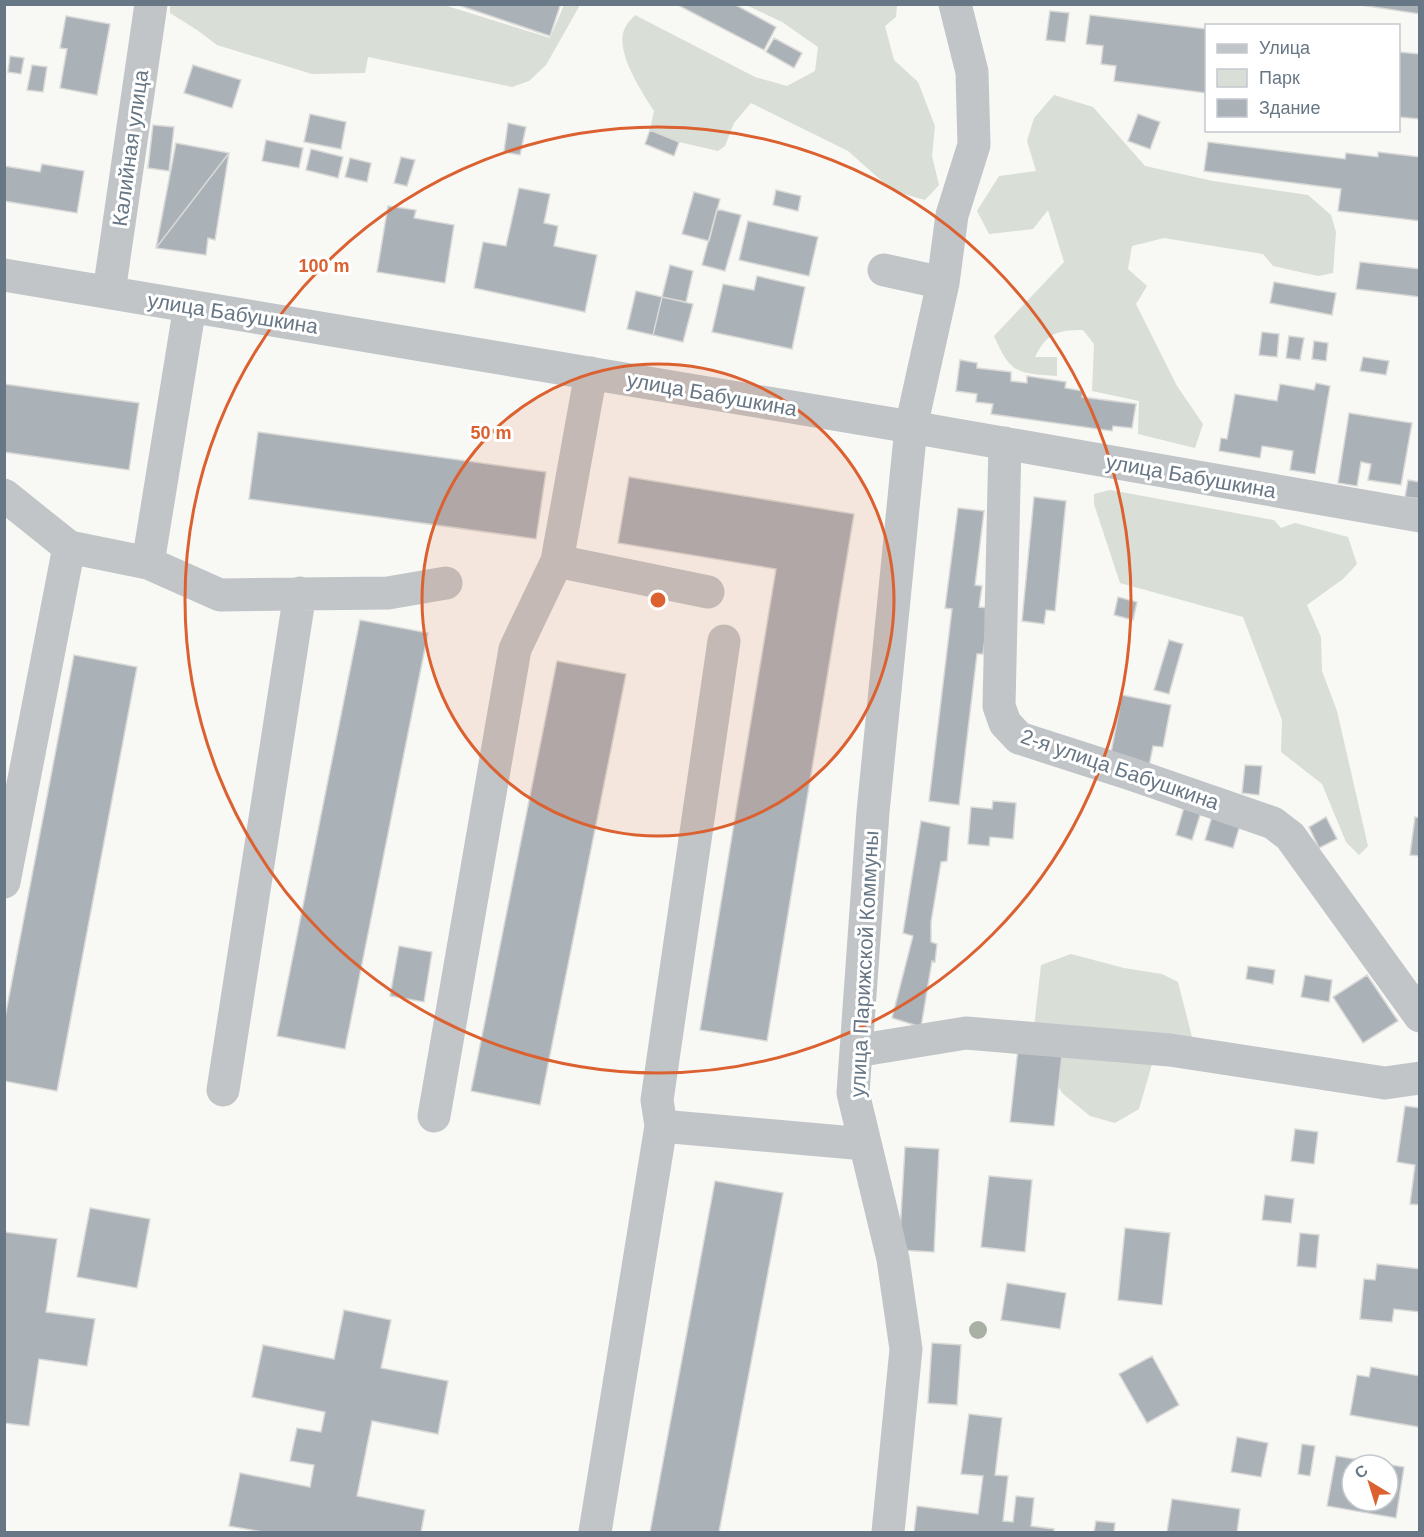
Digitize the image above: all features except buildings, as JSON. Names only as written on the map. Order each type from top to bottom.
[{"type":"street","name":"Калийная улица","points":[[109,292],[151,4]]},
{"type":"street","name":"улица Парижской Коммуны","points":[[888,1533],[906,1349],[893,1259],[853,1093],[873,812],[911,427],[944,283],[952,215],[974,145],[972,72],[955,4]]},
{"type":"street","points":[[884,270],[944,283]]},
{"type":"street","name":"улица Бабушкина","points":[[4,275],[1005,443],[1419,516]]},
{"type":"street","points":[[148,563],[190,306]]},
{"type":"street","points":[[434,1116],[514,649],[557,561],[591,373]]},
{"type":"street","name":"2-я улица Бабушкина","points":[[1005,443],[999,706],[1005,723],[1019,738],[1273,823],[1290,836],[1419,1016]]},
{"type":"street","points":[[4,495],[69,547],[148,563],[220,595],[388,593],[446,583]]},
{"type":"street","points":[[4,882],[69,547]]},
{"type":"street","points":[[557,561],[708,592]]},
{"type":"street","points":[[223,1090],[300,593]]},
{"type":"street","points":[[595,1533],[661,1126],[657,1100],[724,641]]},
{"type":"street","points":[[856,1051],[966,1033],[1170,1050],[1385,1083],[1419,1078]]},
{"type":"street","points":[[661,1126],[865,1144]]},
{"type":"green space","points":[[170,5],[444,5],[550,38],[564,5],[580,5],[546,65],[529,81],[512,87],[368,57],[365,73],[312,74],[217,45],[170,13]]},
{"type":"green space","points":[[746,5],[897,5],[896,17],[885,26],[894,60],[918,82],[935,126],[932,156],[939,185],[925,200],[893,191],[848,151],[751,103],[734,123],[725,146],[718,151],[679,142],[650,130],[654,111],[630,70],[623,46],[626,26],[635,15],[755,77],[787,86],[815,71],[818,47],[782,22]]},
{"type":"green space","points":[[1054,95],[1093,107],[1145,166],[1213,181],[1308,195],[1331,215],[1336,232],[1333,273],[1318,276],[1273,266],[1263,254],[1164,238],[1132,246],[1128,269],[1147,286],[1136,304],[1177,386],[1203,424],[1195,448],[1138,434],[1139,401],[1092,391],[1094,344],[1083,330],[1054,334],[1039,349],[1035,357],[1057,357],[1057,376],[1017,370],[1006,358],[994,336],[1064,262],[1048,210],[1033,229],[989,234],[977,211],[999,176],[1036,171],[1027,141],[1034,118]]},
{"type":"green space","points":[[1110,490],[1274,520],[1281,528],[1295,523],[1348,537],[1357,564],[1343,579],[1307,605],[1321,637],[1322,671],[1337,711],[1368,846],[1359,855],[1346,842],[1322,784],[1281,752],[1282,720],[1243,617],[1120,583],[1094,504],[1094,494]]},
{"type":"green space","points":[[1071,954],[1124,968],[1162,974],[1178,982],[1193,1041],[1152,1064],[1139,1109],[1115,1123],[1090,1116],[1062,1093],[1033,1036],[1041,965]]}]
